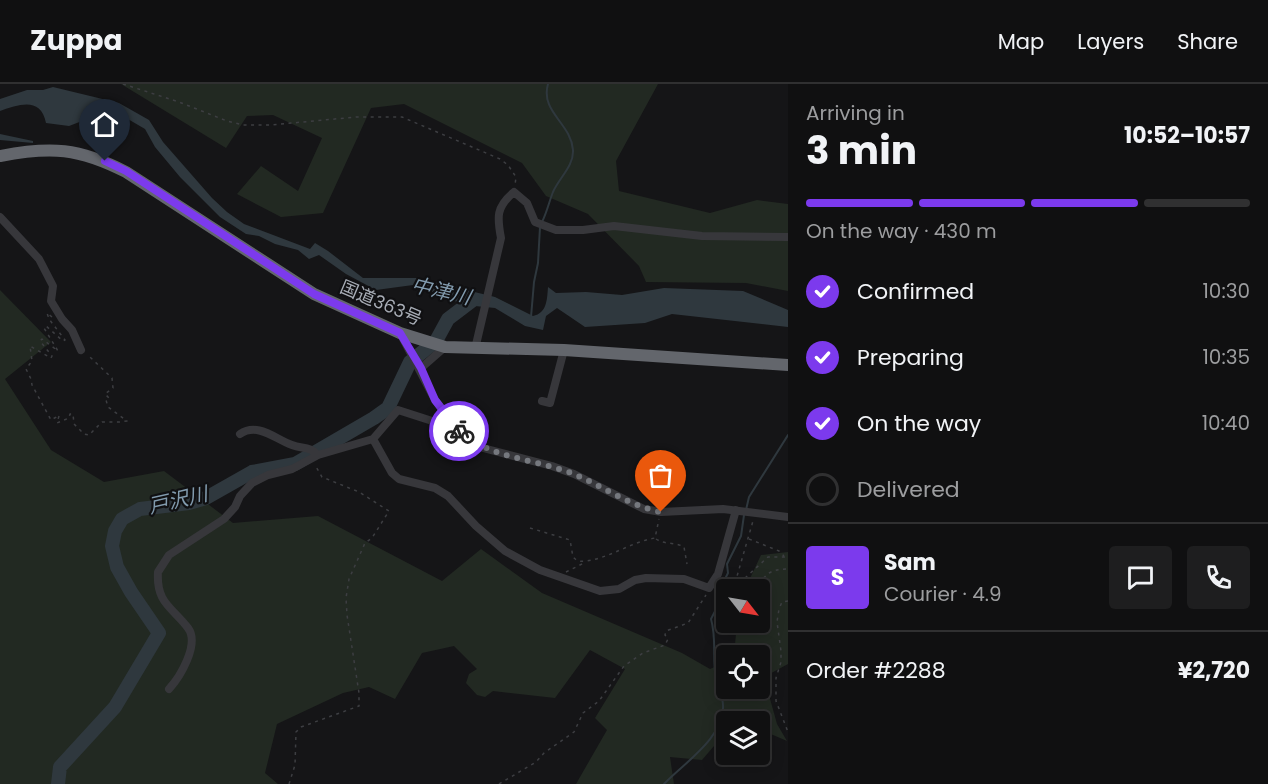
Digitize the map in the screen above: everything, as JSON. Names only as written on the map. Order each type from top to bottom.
[{"type":"highway","name":"国道363号","points":[[0,156],[30,150],[59,150],[88,155],[105,161],[126,171],[314,294],[400,333],[446,347],[476,344],[788,365]]},
{"type":"street","points":[[476,344],[501,238],[498,221],[500,208],[503,201],[514,192],[526,203],[534,222],[556,230],[583,230],[614,226],[702,236],[788,237]]},
{"type":"street","points":[[0,218],[39,258],[52,286],[51,301],[62,320],[72,330],[81,350]]},
{"type":"street","points":[[400,333],[421,368],[435,400],[457,429],[483,448],[563,470],[607,489],[644,509],[661,512],[736,510],[788,517]]},
{"type":"street","points":[[421,368],[446,347]]},
{"type":"street","points":[[542,401],[550,403],[564,350]]},
{"type":"street","points":[[170,689],[185,668],[191,634],[165,604],[157,578],[160,566],[170,555],[224,519],[252,483],[268,475],[292,469],[318,455],[373,438],[398,410],[457,429]]},
{"type":"street","points":[[240,434],[252,429],[264,431],[293,446],[313,450],[318,455]]},
{"type":"street","points":[[373,438],[387,465],[399,479],[435,488],[448,496],[476,526],[505,551],[561,578],[600,591],[619,589],[635,580],[646,578],[684,579],[709,588],[718,574],[736,510]]},
{"type":"path","points":[[123,84],[243,125],[271,125],[356,117],[402,117],[500,159],[508,165],[516,177],[514,192]]},
{"type":"path","points":[[54,318],[47,314],[65,340],[63,342],[46,326],[44,328],[58,351],[42,339],[40,341],[52,356],[51,358],[30,346],[32,361],[26,369],[51,420],[60,415],[57,423],[73,414],[74,424],[84,434],[89,435],[102,422],[127,421],[108,407],[106,400],[109,398],[105,394],[113,388],[112,378],[90,357]]},
{"type":"path","points":[[289,784],[295,765],[296,732],[301,727],[359,706],[346,598],[349,579],[365,543],[372,538],[389,511],[359,492],[322,477],[315,466],[318,455]]},
{"type":"path","points":[[655,538],[661,512]]},
{"type":"path","points":[[736,579],[755,512]]},
{"type":"path","points":[[530,528],[570,540],[573,557],[578,561],[587,561]]},
{"type":"path","points":[[561,578],[568,570],[587,561],[655,538]]},
{"type":"path","points":[[655,538],[662,543],[684,547],[687,564]]},
{"type":"path","points":[[748,538],[779,551],[786,557]]},
{"type":"path","points":[[746,578],[768,557],[786,557]]},
{"type":"path","points":[[763,579],[769,572],[788,569]]},
{"type":"path","points":[[498,784],[536,762],[544,753],[574,732],[583,713],[599,700],[624,666],[644,653],[665,645],[668,639],[665,635],[666,631],[688,623],[709,588]]},
{"type":"path","points":[[788,601],[782,603],[777,622],[781,662],[776,678],[776,701],[788,732]]},
{"type":"shaded area","points":[[121,84],[658,84],[616,161],[619,191],[710,213],[757,200],[788,204],[788,291],[746,283],[646,282],[639,266],[588,214],[546,196],[522,163],[404,104],[371,108],[323,213],[281,217],[237,194],[261,166],[298,191],[322,138],[273,115],[247,116],[226,148]]},
{"type":"shaded area","points":[[0,290],[51,342],[5,379],[51,450],[104,482],[164,471],[233,523],[318,516],[442,581],[481,549],[542,593],[682,653],[710,669],[716,666],[716,699],[770,699],[777,724],[787,741],[770,734],[770,711],[716,711],[716,744],[702,760],[670,757],[674,784],[576,784],[607,730],[595,718],[625,669],[590,650],[555,698],[493,691],[485,697],[477,695],[466,683],[469,674],[477,669],[454,646],[422,653],[395,699],[369,687],[343,693],[277,724],[265,773],[278,784],[0,784]]},
{"type":"shaded area","points":[[788,552],[788,664],[770,674],[770,645],[735,645],[736,633],[770,633],[770,579],[750,579],[761,555]]},
{"type":"water","name":"中津川","points":[[53,87],[119,103],[149,120],[163,142],[227,212],[244,224],[310,249],[315,243],[363,278],[417,278],[495,297],[533,316],[544,309],[548,287],[556,293],[586,292],[622,295],[664,288],[743,291],[788,310],[788,327],[672,314],[645,323],[585,327],[557,308],[546,316],[543,330],[525,326],[495,308],[446,299],[420,286],[376,290],[346,274],[319,255],[309,259],[298,250],[275,244],[259,236],[246,234],[220,217],[180,177],[155,147],[145,129],[121,115],[103,113],[69,126],[46,123],[40,109],[35,106],[15,106],[0,111],[0,99],[27,90],[43,90]]},
{"type":"water","points":[[0,134],[33,141],[33,143],[0,140]]},
{"type":"waterway","points":[[542,222],[553,192],[569,167],[573,156],[567,132],[548,102],[548,84]]},
{"type":"waterway","points":[[531,317],[540,227]]},
{"type":"waterway","name":"戸沢川","points":[[58,784],[60,767],[115,707],[159,633],[117,567],[112,546],[115,531],[122,519],[140,509],[189,503],[206,498],[252,472],[295,464],[374,418],[388,408],[410,362],[436,341],[448,319],[473,300]]},
{"type":"waterway","points":[[746,510],[749,497],[788,435]]},
{"type":"waterway","points":[[664,784],[702,749],[722,717],[723,702],[715,671],[714,634],[711,619],[725,592],[723,583],[728,573],[727,564],[741,536],[744,515]]},
{"type":"way so far","points":[[459,431],[483,448],[552,466],[607,489],[644,509],[661,512]]},
{"type":"route","points":[[105,161],[126,171],[314,294],[400,333],[421,368],[435,400],[459,431]]}]
